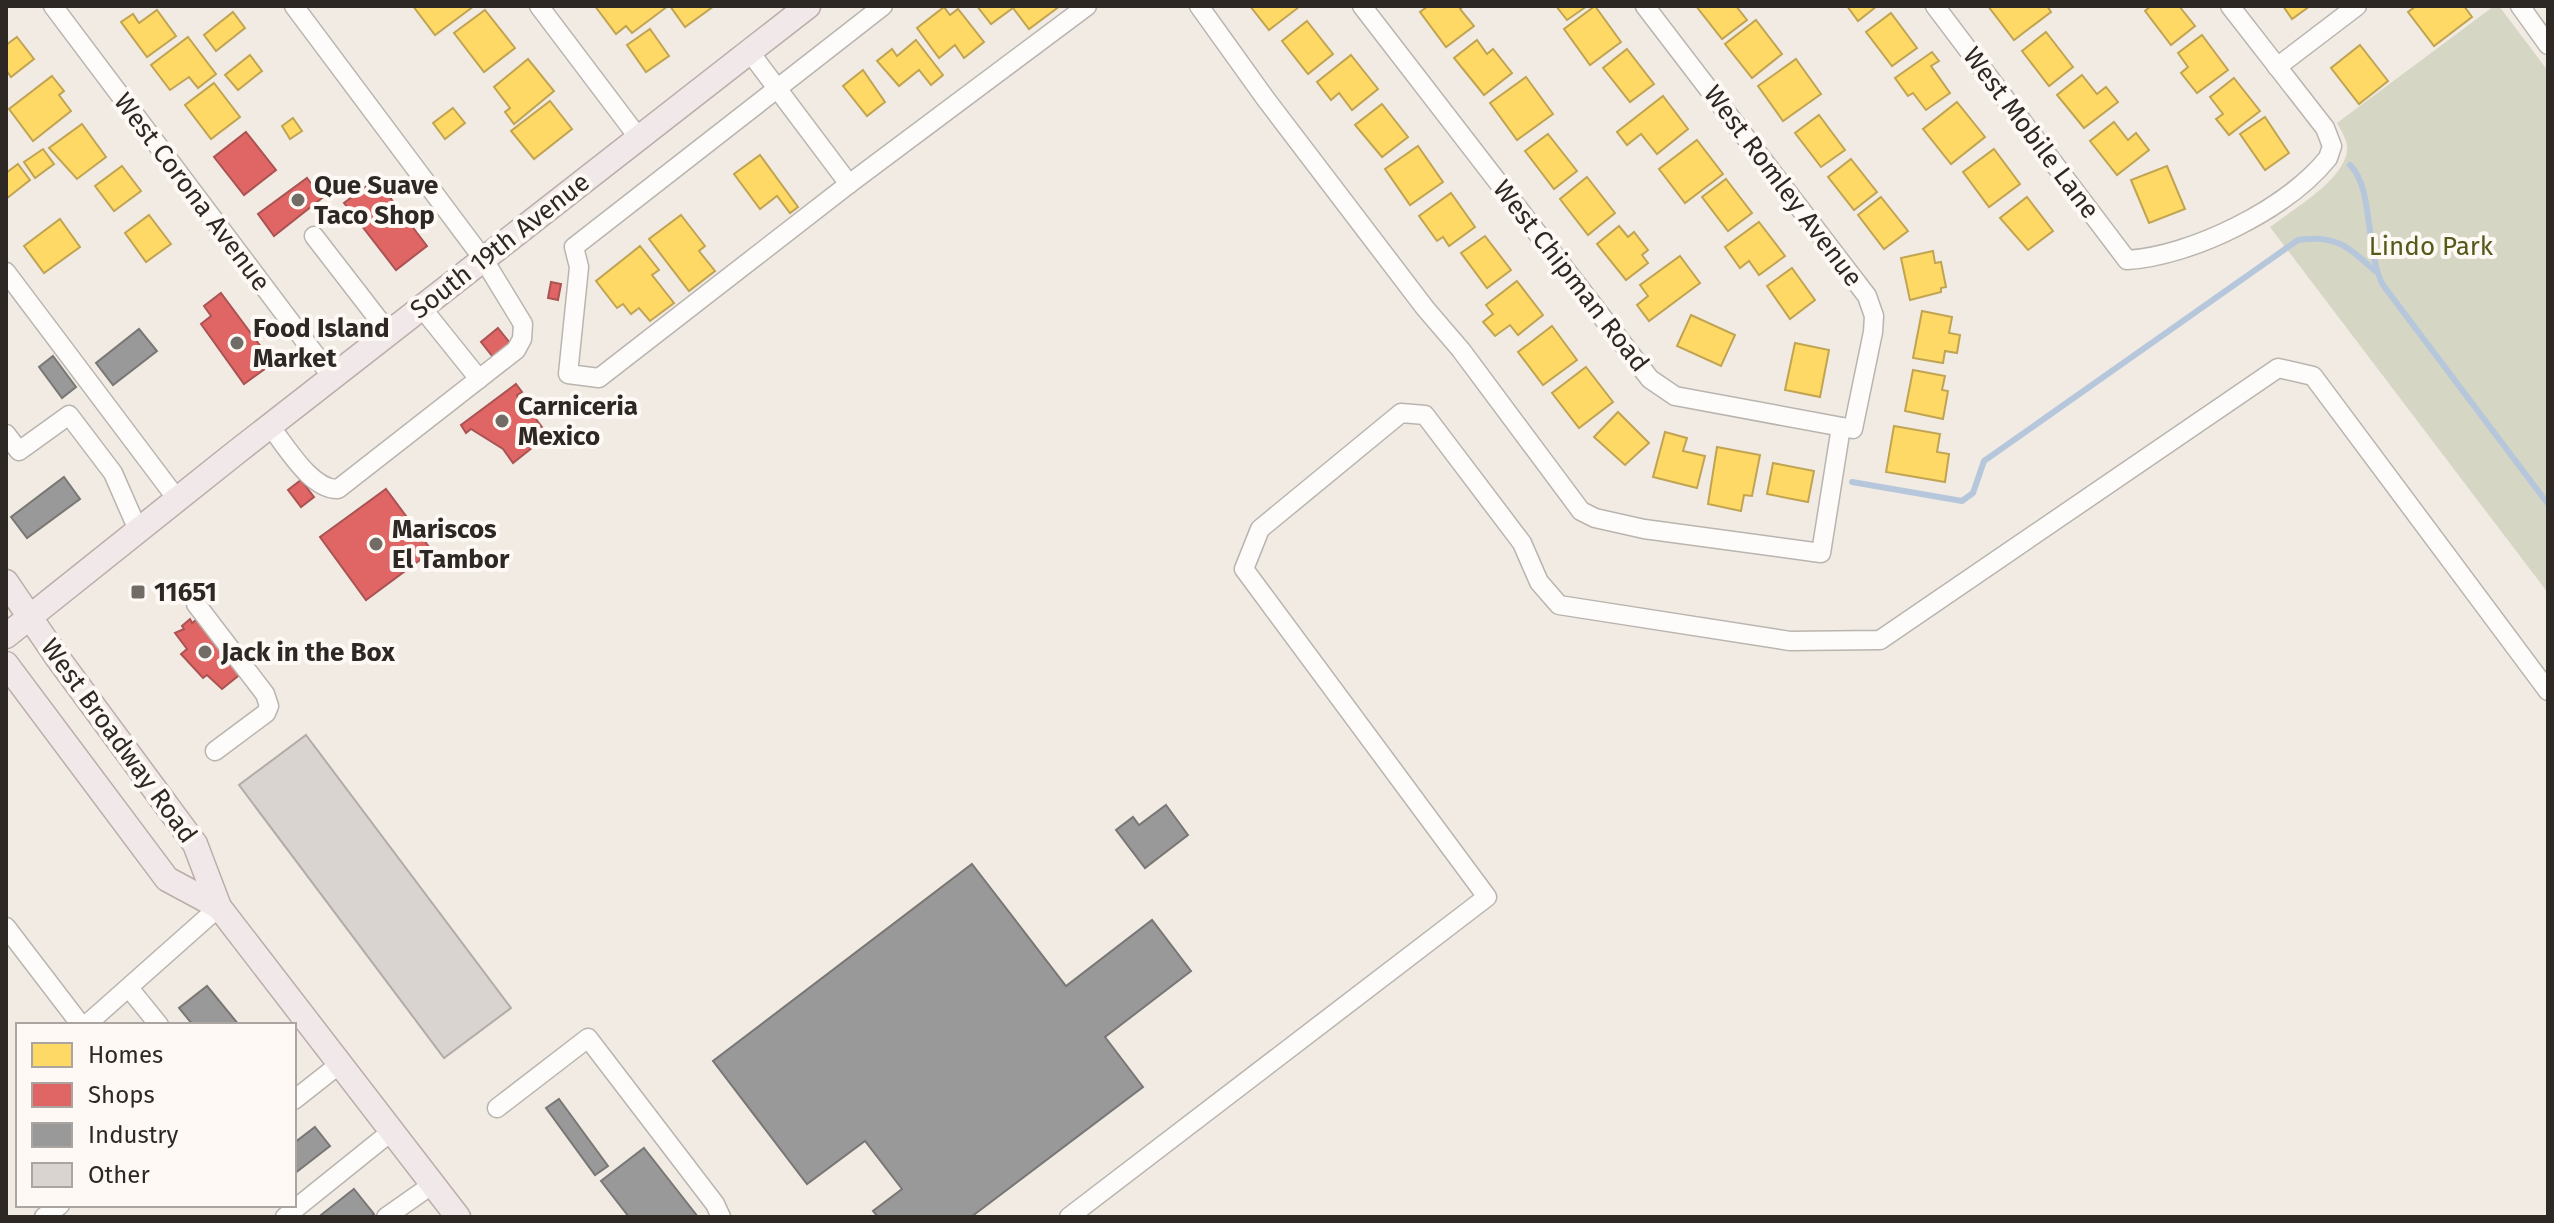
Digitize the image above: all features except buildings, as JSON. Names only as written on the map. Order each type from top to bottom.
[{"type":"main road","name":"South 19th Avenue","points":[[6,636],[749,51],[795,10]]},
{"type":"main road","name":"West Broadway Road","points":[[6,582],[57,657],[195,844],[219,907],[458,1217]]},
{"type":"main road","name":"West Broadway Road","points":[[6,664],[167,879],[219,907]]},
{"type":"street","name":"West Corona Avenue","points":[[53,6],[332,377]]},
{"type":"street","points":[[270,426],[316,483],[328,489],[338,489],[516,350],[522,339],[523,324],[484,260],[294,6]]},
{"type":"street","points":[[539,6],[638,137]]},
{"type":"street","points":[[883,6],[574,247],[579,267],[568,374],[599,378],[849,184],[1087,6]]},
{"type":"street","name":"West Romley Avenue","points":[[1199,6],[1265,98],[1425,308],[1461,350],[1581,511],[1595,518],[1644,529],[1821,553],[1847,428],[1873,332],[1874,316],[1867,296],[1645,6]]},
{"type":"street","name":"West Chipman Road","points":[[1362,6],[1650,379],[1675,396],[1847,428]]},
{"type":"street","name":"West Mobile Lane","points":[[1935,6],[2127,260],[2159,255],[2256,218],[2322,166],[2332,146],[2325,128],[2277,67]]},
{"type":"street","points":[[2230,6],[2277,67],[2357,6]]},
{"type":"street","points":[[2520,6],[2547,42]]},
{"type":"street","points":[[749,51],[849,184]]},
{"type":"street","points":[[314,236],[389,333]]},
{"type":"street","points":[[6,272],[177,499]]},
{"type":"street","points":[[422,308],[479,379]]},
{"type":"street","points":[[1069,1217],[1487,897],[1244,569],[1260,529],[1401,413],[1425,415],[1522,543],[1539,582],[1559,605],[1790,641],[1880,640],[2278,368],[2313,376],[2548,691]]},
{"type":"street","points":[[6,434],[19,451],[69,415],[113,473],[138,530]]},
{"type":"street","points":[[196,604],[265,694],[269,706],[266,713],[215,751]]},
{"type":"street","points":[[86,1023],[219,907]]},
{"type":"street","points":[[6,927],[82,1023]]},
{"type":"street","points":[[129,988],[157,1023]]},
{"type":"street","points":[[497,1108],[588,1038],[715,1204],[721,1217]]},
{"type":"street","points":[[296,1098],[341,1063]]},
{"type":"street","points":[[285,1217],[392,1131]]},
{"type":"street","points":[[386,1217],[433,1184]]},
{"type":"green space","name":"Lindo Park","points":[[2494,6],[2499,6],[2548,71],[2548,593],[2270,227],[2318,192],[2339,169],[2347,146],[2337,123]]},
{"type":"waterway","points":[[2350,165],[2363,189],[2377,271],[2383,285],[2548,504]]},
{"type":"waterway","points":[[1852,482],[1962,501],[1973,493],[1984,461],[2298,240],[2322,239],[2341,244],[2375,271]]},
{"type":"place","name":"Que Suave Taco Shop","points":[[298,200]]},
{"type":"place","name":"Food Island Market","points":[[237,343]]},
{"type":"place","name":"Carniceria Mexico","points":[[502,421]]},
{"type":"place","name":"Mariscos El Tambor","points":[[376,544]]},
{"type":"place","name":"11651","points":[[138,592]]},
{"type":"place","name":"Jack in the Box","points":[[205,652]]}]
